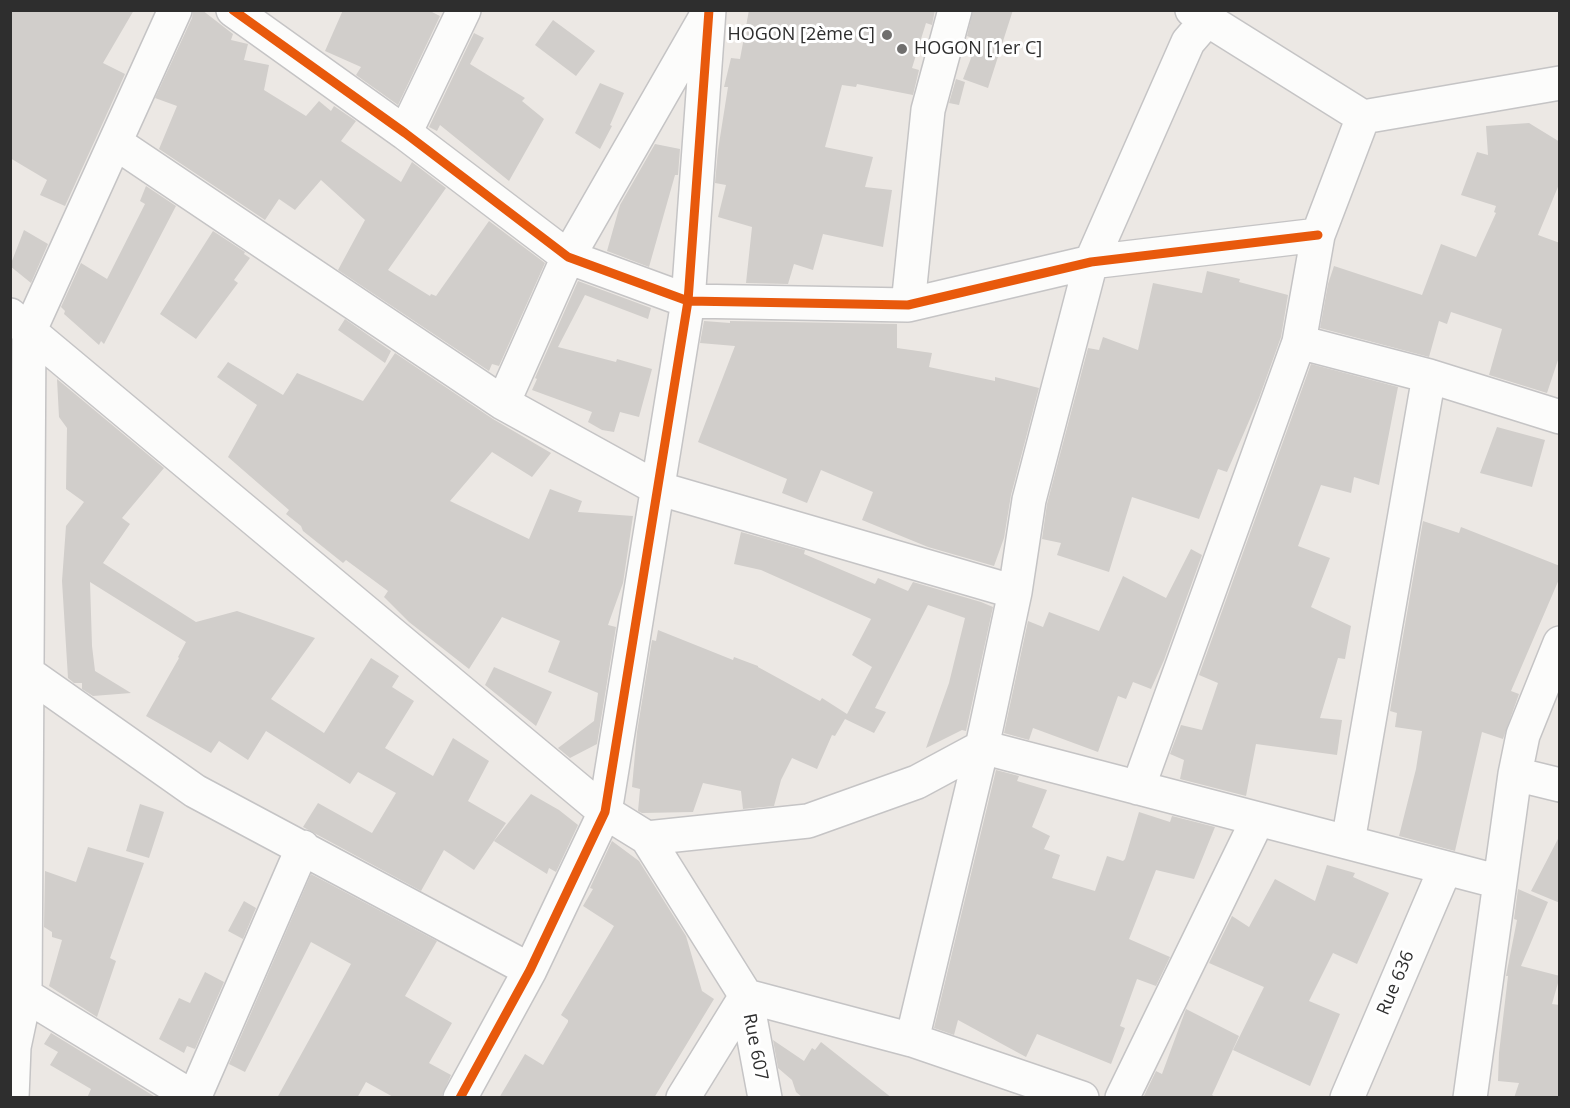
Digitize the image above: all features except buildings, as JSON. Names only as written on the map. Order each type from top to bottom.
[{"type":"street","points":[[12,1098],[14,1047],[25,995],[17,328],[116,142],[175,10]]},
{"type":"street","points":[[233,10],[405,133],[568,257],[688,301],[908,305],[1091,262],[1318,235]]},
{"type":"street","points":[[405,133],[464,10]]},
{"type":"street","points":[[908,305],[928,110],[955,10]]},
{"type":"street","points":[[502,403],[568,257],[709,11]]},
{"type":"street","points":[[460,1098],[530,970],[605,812],[688,301],[709,11]]},
{"type":"street","points":[[912,1040],[982,747],[1015,592],[1029,500],[1091,262],[1199,16],[1363,117],[1560,83]]},
{"type":"street","points":[[1138,788],[1299,342],[1318,235],[1363,117]]},
{"type":"street","points":[[116,142],[502,403],[657,488],[1015,592]]},
{"type":"street","points":[[17,328],[605,812],[647,838],[746,996],[912,1040],[1082,1098]]},
{"type":"street","points":[[1299,342],[1429,376],[1560,417]]},
{"type":"street","points":[[1348,842],[1429,376]]},
{"type":"street","points":[[1470,1098],[1515,774],[1523,735],[1560,643]]},
{"type":"street","points":[[20,686],[195,791],[530,970]]},
{"type":"street","points":[[647,838],[808,821],[916,782],[982,747],[1500,882]]},
{"type":"street","points":[[1515,774],[1560,784]]},
{"type":"street","points":[[1122,1098],[1258,819]]},
{"type":"street","points":[[25,995],[194,1098],[303,847]]},
{"type":"street","name":"Rue 636","points":[[1347,1098],[1445,869]]},
{"type":"street","points":[[683,1098],[746,996]]},
{"type":"street","name":"Rue 607","points":[[746,996],[765,1098]]},
{"type":"cycle path","points":[[233,10],[405,133],[568,257],[688,301],[908,305],[1091,262],[1318,235]]},
{"type":"cycle path","points":[[460,1098],[530,970],[605,812],[688,301],[709,10]]},
{"type":"place","name":"HOGON [2ème C]","points":[[887,35]]},
{"type":"place","name":"HOGON [1er C]","points":[[902,49]]}]
